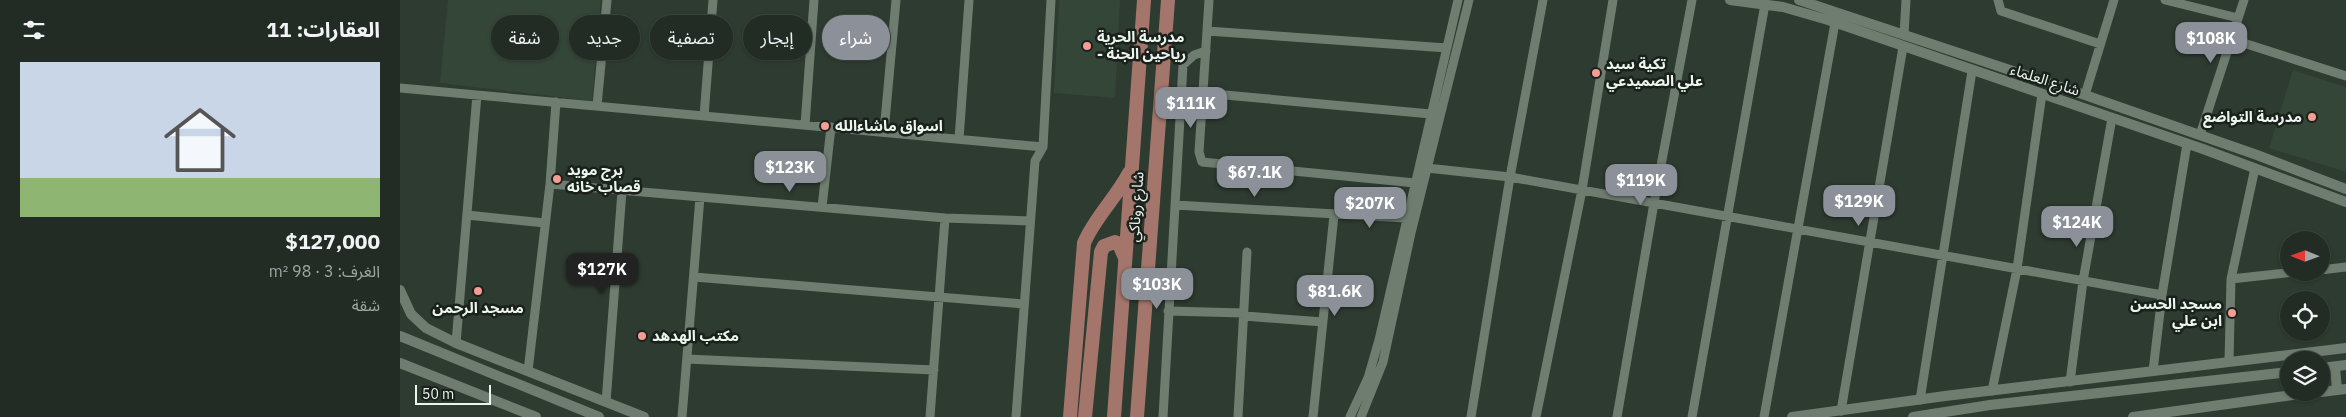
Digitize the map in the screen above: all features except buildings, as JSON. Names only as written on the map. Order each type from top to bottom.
[{"type":"main road","name":"شارع روناكي","points":[[1114,417],[1144,0]]},
{"type":"main road","name":"شارع روناكي","points":[[1137,417],[1168,0]]},
{"type":"main road","points":[[1070,417],[1084,243],[1089,232],[1116,197],[1132,167]]},
{"type":"main road","points":[[1085,417],[1100,252],[1104,246],[1115,242],[1119,244],[1125,259]]},
{"type":"street","points":[[597,106],[607,0]]},
{"type":"street","points":[[704,116],[713,0]]},
{"type":"street","points":[[805,125],[814,0]]},
{"type":"street","points":[[884,132],[896,0]]},
{"type":"street","points":[[959,139],[969,0]]},
{"type":"street","points":[[1016,417],[1035,161],[1043,147],[1051,0]]},
{"type":"street","points":[[1209,0],[1199,152],[1202,162],[1415,183]]},
{"type":"street","points":[[1350,417],[1360,397],[1375,354],[1458,0]]},
{"type":"street","points":[[1361,417],[1383,362],[1427,168],[1469,0]]},
{"type":"street","points":[[1471,417],[1510,177],[1543,0]]},
{"type":"street","points":[[1536,417],[1582,190],[1613,0]]},
{"type":"street","points":[[1617,417],[1692,0]]},
{"type":"street","name":"شارع العلماء","points":[[1730,0],[1783,7],[1835,23],[2112,118],[2346,202]]},
{"type":"street","name":"شارع العلماء","points":[[1799,0],[2085,95],[2346,189]]},
{"type":"street","points":[[1904,35],[1906,0]]},
{"type":"street","points":[[1998,0],[2002,11],[2100,44]]},
{"type":"street","points":[[2085,95],[2114,0]]},
{"type":"street","points":[[2164,0],[2238,18]]},
{"type":"street","points":[[2200,135],[2244,0]]},
{"type":"street","points":[[1692,417],[1765,4]]},
{"type":"street","points":[[1764,417],[1835,23]]},
{"type":"street","points":[[1207,31],[1447,48]]},
{"type":"street","points":[[2231,39],[2346,76]]},
{"type":"street","points":[[1840,411],[1903,47]]},
{"type":"street","points":[[1163,417],[1183,65],[1194,55],[1206,51]]},
{"type":"street","points":[[1920,400],[1972,71]]},
{"type":"street","points":[[400,88],[1043,147]]},
{"type":"street","points":[[1203,92],[1431,114]]},
{"type":"street","points":[[1992,391],[2017,269],[2042,94]]},
{"type":"street","points":[[456,343],[477,95]]},
{"type":"street","points":[[528,372],[550,184],[556,102]]},
{"type":"street","points":[[2070,382],[2084,281],[2112,118]]},
{"type":"street","points":[[822,207],[831,127]]},
{"type":"street","points":[[2153,371],[2162,295],[2186,144]]},
{"type":"street","points":[[1427,168],[1510,177],[2162,295]]},
{"type":"street","points":[[2229,361],[2231,279],[2254,168]]},
{"type":"street","points":[[550,184],[945,218],[1030,221]]},
{"type":"street","points":[[606,402],[622,190]]},
{"type":"street","points":[[682,417],[700,197]]},
{"type":"street","points":[[1174,205],[1406,218]]},
{"type":"street","points":[[467,215],[545,223]]},
{"type":"street","points":[[1313,417],[1334,215]]},
{"type":"street","points":[[930,417],[945,218]]},
{"type":"street","points":[[1238,417],[1247,252]]},
{"type":"street","points":[[2330,269],[2346,267]]},
{"type":"street","points":[[2231,279],[2280,274]]},
{"type":"street","points":[[694,277],[1023,304]]},
{"type":"street","points":[[400,290],[405,306],[418,322],[456,343],[644,417]]},
{"type":"street","points":[[1168,311],[1322,322]]},
{"type":"street","points":[[400,336],[599,417]]},
{"type":"street","points":[[1792,417],[1945,396],[2346,348]]},
{"type":"street","points":[[687,360],[934,370]]},
{"type":"street","points":[[400,363],[536,417]]},
{"type":"street","points":[[2330,367],[2346,365]]},
{"type":"street","points":[[2335,367],[2342,389]]},
{"type":"street","points":[[1913,417],[2280,373]]},
{"type":"street","points":[[1945,396],[1948,412]]},
{"type":"street","points":[[2133,417],[2280,397]]},
{"type":"shaded area","points":[[448,0],[601,0],[600,15],[569,15],[569,60],[596,60],[592,101],[440,83]]},
{"type":"shaded area","name":"مدرسة الحرية - رياحين الجنة","points":[[1059,0],[1120,0],[1115,98],[1054,93]]},
{"type":"shaded area","name":"مدرسة التواضع","points":[[2293,70],[2346,87],[2346,172],[2269,148]]},
{"type":"place","name":"مدرسة الحرية - رياحين الجنة","points":[[1087,46]]},
{"type":"place","name":"تكية سيد علي الصميدعي","points":[[1596,73]]},
{"type":"place","name":"مدرسة التواضع","points":[[2312,117]]},
{"type":"place","name":"اسواق ماشاءالله","points":[[825,126]]},
{"type":"place","name":"برج مويد قصاب خانه","points":[[557,179]]},
{"type":"place","name":"مسجد الرحمن","points":[[478,291]]},
{"type":"place","name":"مسجد الحسن ابن علي","points":[[2232,313]]},
{"type":"place","name":"مكتب الهدهد","points":[[642,336]]}]
